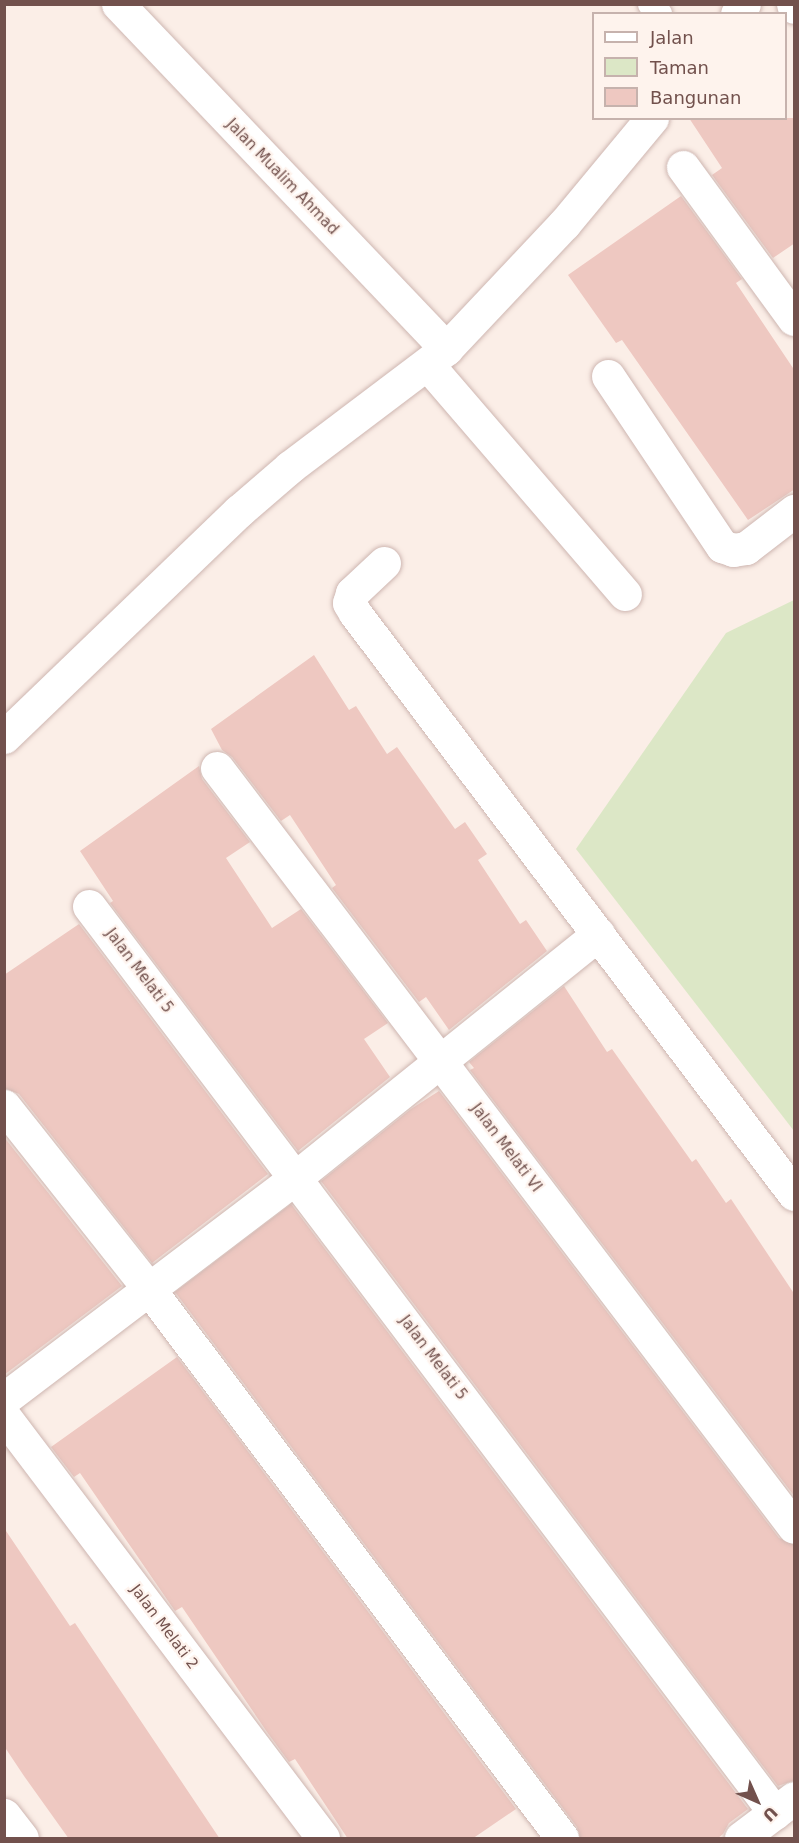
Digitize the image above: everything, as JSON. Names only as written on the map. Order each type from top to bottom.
[{"type":"street","name":"Jalan Mualim Ahmad","points":[[118,4],[437,357],[625,594]]},
{"type":"street","points":[[4,737],[239,511],[290,466],[437,357],[564,224],[649,120]]},
{"type":"street","points":[[683,167],[795,319]]},
{"type":"street","points":[[608,375],[722,546],[733,550],[746,548],[795,511]]},
{"type":"street","points":[[384,563],[352,592],[349,603],[355,613],[795,1194]]},
{"type":"street","name":"Jalan Melati VI","points":[[218,768],[795,1527]]},
{"type":"street","name":"Jalan Melati 5","points":[[89,906],[296,1177],[785,1805]]},
{"type":"street","points":[[4,1399],[296,1177],[598,934]]},
{"type":"street","points":[[4,1106],[149,1289],[562,1839]]},
{"type":"street","name":"Jalan Melati 2","points":[[4,1416],[323,1839]]},
{"type":"street","points":[[741,1839],[785,1805]]},
{"type":"street","points":[[4,1815],[22,1839]]},
{"type":"green space","points":[[794,600],[794,1131],[576,849],[726,633]]},
{"type":"building","points":[[787,118],[795,118],[795,243],[773,258],[712,175],[722,168],[690,120],[787,120]]},
{"type":"building","points":[[681,196],[742,279],[736,283],[795,371],[795,489],[748,520],[622,340],[616,343],[568,275]]},
{"type":"building","points":[[314,655],[349,710],[356,706],[387,754],[397,747],[455,829],[465,822],[487,854],[478,860],[520,924],[526,920],[547,951],[449,1030],[426,997],[419,1002],[332,888],[336,885],[290,815],[281,821],[232,757],[222,750],[211,729]]},
{"type":"building","points":[[199,766],[202,779],[250,842],[226,858],[272,928],[301,909],[388,1023],[364,1039],[390,1077],[298,1151],[110,903],[113,901],[80,851]]},
{"type":"building","points":[[79,924],[268,1174],[152,1263],[19,1094],[4,1088],[4,975]]},
{"type":"building","points":[[564,986],[607,1052],[612,1049],[692,1162],[696,1159],[726,1203],[731,1199],[795,1295],[795,1497],[470,1070],[474,1068],[469,1062]]},
{"type":"building","points":[[439,1091],[779,1538],[795,1545],[795,1780],[778,1786],[321,1181],[411,1109]]},
{"type":"building","points":[[4,1137],[122,1286],[4,1375]]},
{"type":"building","points":[[291,1204],[748,1809],[729,1823],[717,1839],[580,1839],[577,1827],[175,1292]]},
{"type":"building","points":[[177,1357],[516,1809],[472,1839],[348,1839],[295,1759],[289,1762],[267,1732],[182,1607],[175,1611],[80,1473],[74,1477],[51,1447]]},
{"type":"building","points":[[4,1528],[70,1626],[75,1623],[220,1839],[69,1839],[24,1776],[4,1746]]}]
